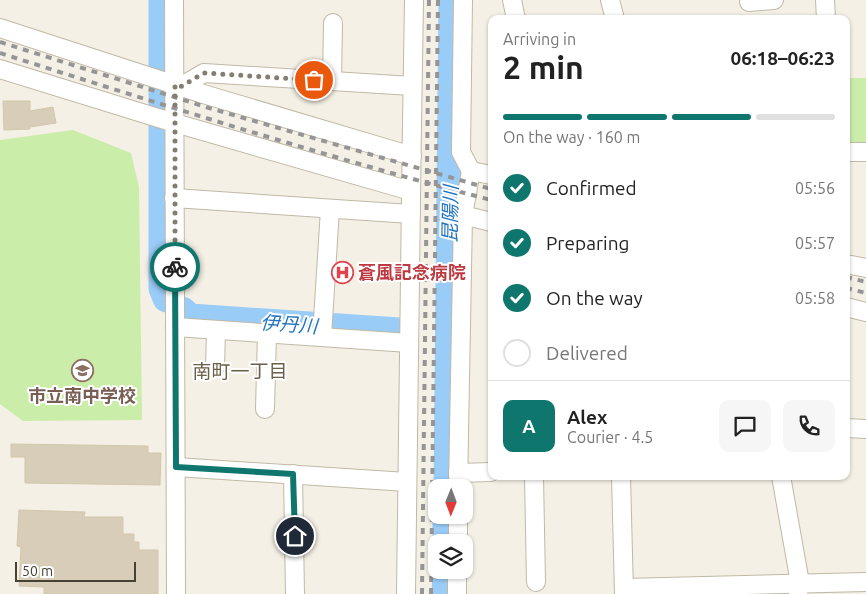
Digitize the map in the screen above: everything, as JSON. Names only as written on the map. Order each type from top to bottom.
[{"type":"street","points":[[174,0],[167,121],[174,198],[176,594]]},
{"type":"street","points":[[406,594],[414,0]]},
{"type":"street","points":[[458,479],[463,215],[471,171],[461,152],[463,0]]},
{"type":"street","points":[[512,0],[515,15]]},
{"type":"street","points":[[610,0],[614,15]]},
{"type":"street","points":[[750,7],[774,0]]},
{"type":"street","points":[[825,0],[826,15]]},
{"type":"street","points":[[332,82],[333,23]]},
{"type":"street","points":[[0,28],[170,84],[412,156]]},
{"type":"street","points":[[0,69],[167,121],[411,191]]},
{"type":"street","points":[[170,84],[204,73],[412,86]]},
{"type":"street","points":[[850,152],[866,152]]},
{"type":"street","points":[[471,171],[488,175]]},
{"type":"street","points":[[174,198],[411,214]]},
{"type":"street","points":[[322,336],[330,209]]},
{"type":"street","points":[[463,215],[488,221]]},
{"type":"street","points":[[850,308],[866,312]]},
{"type":"street","points":[[176,327],[408,343]]},
{"type":"street","points":[[215,366],[216,330]]},
{"type":"street","points":[[265,409],[267,333]]},
{"type":"street","points":[[850,428],[866,429]]},
{"type":"street","points":[[176,467],[407,482]]},
{"type":"street","points":[[462,479],[488,473]]},
{"type":"street","points":[[293,474],[295,594]]},
{"type":"street","points":[[534,480],[536,582]]},
{"type":"street","points":[[621,480],[624,591],[799,589],[866,582]]},
{"type":"street","points":[[782,480],[799,589]]},
{"type":"street","points":[[457,579],[457,594]]},
{"type":"green space","points":[[850,78],[866,78],[866,148],[850,146]]},
{"type":"green space","name":"市立南中学校","points":[[73,130],[131,153],[139,187],[142,420],[23,421],[0,404],[0,140]]},
{"type":"building","points":[[3,101],[30,101],[30,111],[53,107],[56,123],[30,127],[30,129],[4,130]]},
{"type":"building","points":[[11,444],[148,446],[148,453],[161,453],[160,485],[25,483],[25,457],[11,457]]},
{"type":"building","points":[[19,510],[85,512],[84,517],[123,517],[123,534],[134,534],[134,542],[139,542],[139,550],[158,550],[158,594],[44,594],[44,587],[19,586],[21,547],[17,546]]},
{"type":"waterway","name":"伊丹川","points":[[163,0],[163,288],[167,298]]},
{"type":"waterway","name":"昆陽川","points":[[448,479],[453,0]]},
{"type":"waterway","name":"伊丹川","points":[[182,311],[190,318],[399,332]]},
{"type":"waterway","name":"昆陽川","points":[[447,524],[447,534]]},
{"type":"waterway","name":"昆陽川","points":[[446,594],[447,579]]},
{"type":"railway","points":[[422,594],[429,0]]},
{"type":"railway","points":[[431,594],[438,0]]},
{"type":"railway","points":[[0,42],[209,108],[488,188]]},
{"type":"railway","points":[[0,53],[306,148],[488,199]]},
{"type":"railway","points":[[850,278],[866,282]]},
{"type":"railway","points":[[850,289],[866,293]]},
{"type":"way so far","points":[[175,267],[175,85],[180,87],[204,73],[314,80]]},
{"type":"place","name":"蒼風記念病院","points":[[342,272]]},
{"type":"place","name":"市立南中学校","points":[[82,370]]},
{"type":"district","name":"南町一丁目","points":[[240,371]]},
{"type":"route","points":[[175,267],[176,467],[293,474],[295,536]]}]
